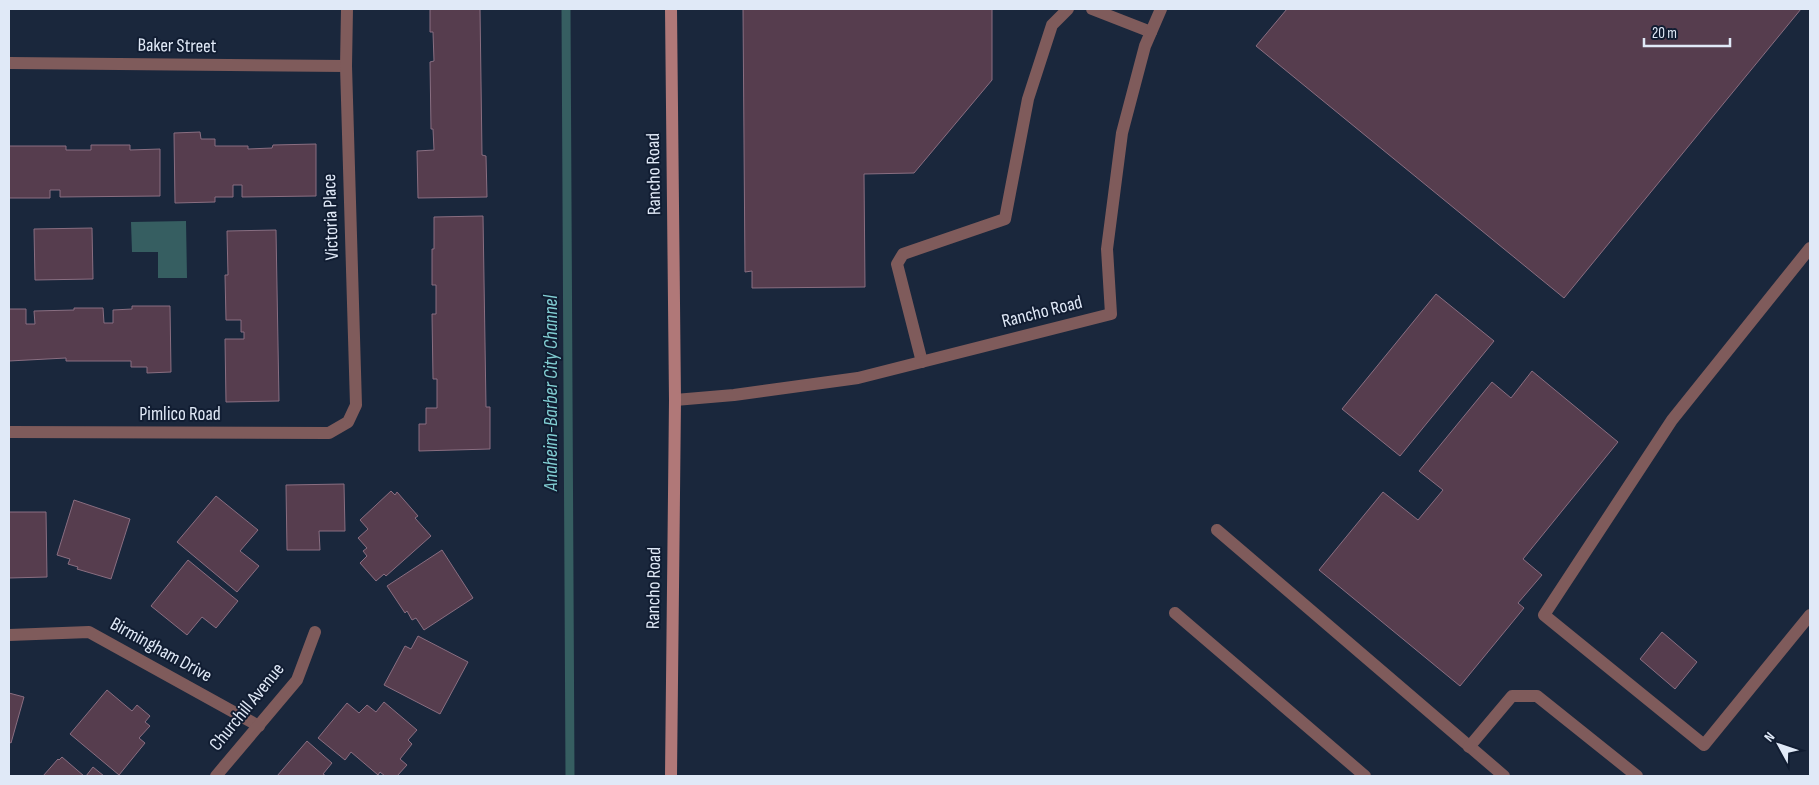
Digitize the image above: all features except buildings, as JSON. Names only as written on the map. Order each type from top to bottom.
[{"type":"street","name":"Victoria Place","points":[[347,9],[346,66],[356,405],[348,422]]},
{"type":"street","name":"Rancho Road","points":[[671,9],[675,400],[671,776]]},
{"type":"street","points":[[922,362],[897,264],[903,254],[1005,220],[1028,99],[1052,25],[1068,9]]},
{"type":"street","points":[[1092,9],[1152,32]]},
{"type":"street","name":"Rancho Road","points":[[675,400],[734,395],[858,378],[1111,314],[1107,249],[1122,133],[1145,46],[1161,9]]},
{"type":"street","name":"Baker Street","points":[[9,63],[346,66]]},
{"type":"street","points":[[1810,248],[1672,420],[1544,615],[1704,745],[1810,615]]},
{"type":"street","name":"Pimlico Road","points":[[9,432],[329,433],[348,422]]},
{"type":"street","points":[[1217,530],[1504,776]]},
{"type":"street","points":[[1175,613],[1365,776]]},
{"type":"street","name":"Birmingham Drive","points":[[9,635],[89,632],[259,726]]},
{"type":"street","name":"Churchill Avenue","points":[[216,776],[297,680],[315,632]]},
{"type":"street","points":[[1469,747],[1512,696],[1538,696],[1637,776]]},
{"type":"shaded area","points":[[186,221],[187,278],[158,278],[158,252],[132,252],[131,222]]},
{"type":"waterway","name":"Anaheim-Barber City Channel","points":[[566,9],[570,776]]}]
